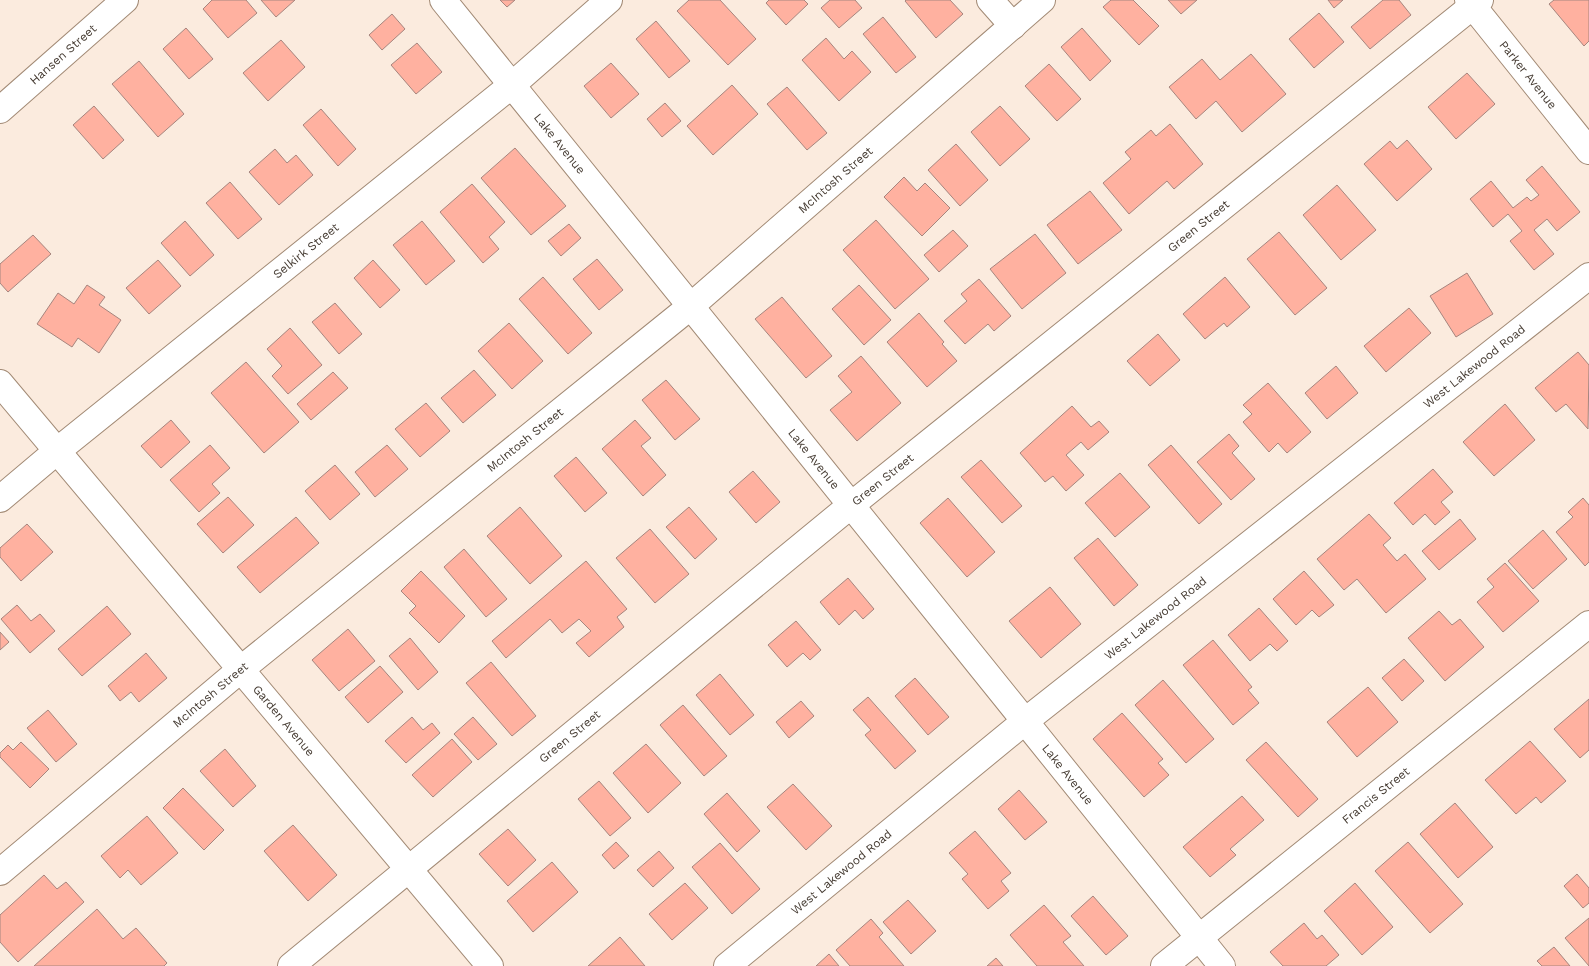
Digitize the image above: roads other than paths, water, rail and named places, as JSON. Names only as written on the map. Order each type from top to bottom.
[{"type":"street","name":"Hansen Street","points":[[0,110],[125,0]]},
{"type":"street","name":"Lake Avenue","points":[[443,0],[1222,966]]},
{"type":"street","name":"Selkirk Street","points":[[0,499],[56,451],[512,85],[609,0]]},
{"type":"street","points":[[990,0],[1013,26]]},
{"type":"street","name":"McIntosh Street","points":[[0,872],[240,670],[691,306],[1042,0]]},
{"type":"street","name":"Parker Avenue","points":[[1473,2],[1589,151]]},
{"type":"street","name":"Green Street","points":[[291,966],[850,506],[1473,2]]},
{"type":"street","name":"West Lakewood Road","points":[[727,966],[1024,722],[1589,276]]},
{"type":"street","name":"Garden Avenue","points":[[0,383],[490,966]]},
{"type":"street","name":"Francis Street","points":[[1164,966],[1589,624]]}]
